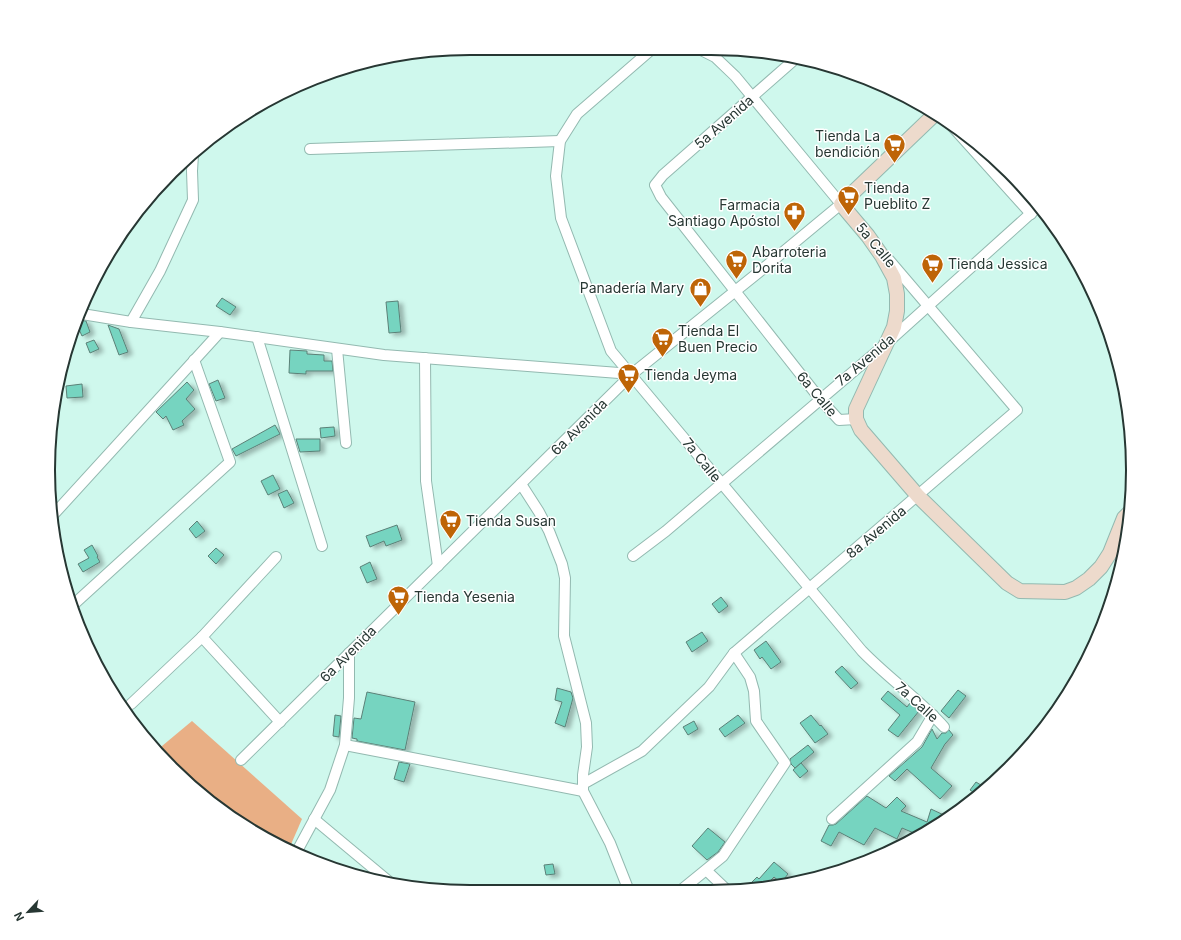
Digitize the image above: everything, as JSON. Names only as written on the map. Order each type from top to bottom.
[{"type":"street","points":[[310,150],[560,141],[577,114],[645,55]]},
{"type":"street","name":"5a Calle","points":[[711,55],[735,76],[927,306],[1017,410]]},
{"type":"street","name":"5a Avenida","points":[[655,185],[662,175],[791,63]]},
{"type":"street","name":"6a Avenida","points":[[241,760],[632,374],[841,204],[931,118]]},
{"type":"street","name":"7a Calle","points":[[560,141],[556,176],[560,218],[611,351],[632,374],[862,651],[875,665],[933,715],[944,727]]},
{"type":"street","points":[[968,144],[1030,214]]},
{"type":"street","points":[[130,322],[160,271],[193,200],[193,161]]},
{"type":"street","name":"6a Calle","points":[[655,185],[660,198],[820,399],[839,420],[856,419],[861,430],[918,496],[1007,584],[1020,591],[1065,592],[1076,588],[1089,579],[1101,567],[1110,553],[1122,523]]},
{"type":"street","name":"7a Avenida","points":[[633,556],[666,531],[888,342],[1034,210]]},
{"type":"street","points":[[856,419],[856,408],[888,342],[894,327],[897,311],[894,278],[868,236]]},
{"type":"street","points":[[86,315],[130,322],[220,332],[384,355],[632,374]]},
{"type":"street","points":[[57,510],[220,332]]},
{"type":"street","points":[[257,338],[322,546]]},
{"type":"street","points":[[337,349],[346,443]]},
{"type":"street","points":[[425,358],[426,482],[438,566]]},
{"type":"street","points":[[77,602],[230,462],[194,360]]},
{"type":"street","name":"8a Avenida","points":[[583,788],[642,752],[709,687],[734,653],[1017,410]]},
{"type":"street","points":[[521,484],[549,531],[564,571],[564,636],[586,723],[587,747],[583,788],[610,843],[626,885]]},
{"type":"street","points":[[131,704],[202,637],[276,557]]},
{"type":"street","points":[[202,637],[280,722]]},
{"type":"street","points":[[299,848],[330,790],[345,745],[349,698],[349,653]]},
{"type":"street","points":[[688,885],[723,856],[785,764],[756,722],[754,691],[750,677],[734,653]]},
{"type":"street","points":[[832,819],[917,742],[933,715]]},
{"type":"street","points":[[345,745],[583,788]]},
{"type":"street","points":[[314,818],[382,875]]},
{"type":"street","points":[[707,870],[722,885]]},
{"type":"shaded area","points":[[192,721],[302,819],[291,844],[239,815],[217,799],[196,782],[161,747]]},
{"type":"building","points":[[222,298],[236,307],[230,315],[216,306]]},
{"type":"building","points":[[398,301],[401,332],[389,333],[386,302]]},
{"type":"building","points":[[83,321],[86,321],[90,332],[82,336],[80,330]]},
{"type":"building","points":[[108,325],[119,329],[128,352],[119,355]]},
{"type":"building","points":[[94,340],[99,349],[90,353],[86,343]]},
{"type":"building","points":[[290,350],[307,351],[307,354],[324,355],[324,361],[332,361],[333,371],[306,371],[306,374],[289,373]]},
{"type":"building","points":[[218,380],[225,398],[216,401],[209,384]]},
{"type":"building","points":[[187,382],[194,390],[186,399],[195,409],[182,421],[184,425],[173,430],[166,416],[163,419],[156,412]]},
{"type":"building","points":[[82,384],[83,397],[67,398],[66,386]]},
{"type":"building","points":[[275,425],[280,434],[236,456],[232,449]]},
{"type":"building","points":[[334,427],[335,436],[321,438],[320,428]]},
{"type":"building","points":[[296,439],[320,439],[320,451],[300,452]]},
{"type":"building","points":[[273,475],[280,489],[268,495],[261,481]]},
{"type":"building","points":[[287,490],[294,503],[284,508],[278,494]]},
{"type":"building","points":[[197,521],[205,531],[196,538],[189,529]]},
{"type":"building","points":[[397,525],[402,540],[386,546],[384,541],[370,547],[366,536]]},
{"type":"building","points":[[92,545],[100,562],[83,572],[78,564],[89,558],[84,550]]},
{"type":"building","points":[[216,548],[224,555],[216,564],[208,556]]},
{"type":"building","points":[[370,562],[377,579],[367,583],[360,567]]},
{"type":"building","points":[[721,597],[728,606],[719,613],[712,604]]},
{"type":"building","points":[[702,632],[708,641],[692,652],[686,642]]},
{"type":"building","points":[[766,641],[781,662],[771,669],[762,657],[760,659],[754,650]]},
{"type":"building","points":[[842,666],[858,683],[851,689],[835,672]]},
{"type":"building","points":[[557,688],[571,692],[573,698],[565,727],[555,723],[562,702],[555,700]]},
{"type":"building","points":[[958,690],[966,696],[949,718],[941,711]]},
{"type":"building","points":[[888,691],[907,707],[910,703],[919,711],[898,737],[888,730],[900,715],[881,699]]},
{"type":"building","points":[[367,692],[415,702],[405,750],[357,741],[357,739],[352,738],[354,718],[361,719]]},
{"type":"building","points":[[335,715],[341,716],[339,737],[333,736]]},
{"type":"building","points":[[738,715],[745,723],[725,737],[719,729]]},
{"type":"building","points":[[811,715],[828,734],[815,743],[800,723]]},
{"type":"building","points":[[694,721],[698,729],[688,735],[683,727]]},
{"type":"building","points":[[932,729],[937,739],[942,733],[946,733],[949,730],[953,735],[945,744],[931,768],[952,786],[940,799],[907,769],[895,781],[889,776],[922,747]]},
{"type":"building","points":[[808,745],[814,752],[795,768],[791,764],[790,759]]},
{"type":"building","points":[[399,762],[410,764],[404,782],[394,779]]},
{"type":"building","points":[[801,763],[808,771],[800,778],[793,770]]},
{"type":"building","points":[[976,782],[981,785],[973,792],[970,790]]},
{"type":"building","points":[[867,796],[886,808],[897,797],[906,806],[901,811],[927,822],[931,809],[943,814],[912,832],[902,828],[897,839],[875,828],[864,845],[839,832],[831,846],[821,841],[829,825],[836,824]]},
{"type":"building","points":[[708,828],[725,842],[718,852],[707,860],[692,846]]},
{"type":"building","points":[[774,862],[788,874],[785,878],[777,879],[774,877],[771,880],[752,882],[757,877],[759,879]]},
{"type":"building","points":[[553,864],[555,874],[546,875],[544,865]]},
{"type":"place","name":"Tienda La bendición","points":[[895,164]]},
{"type":"place","name":"Tienda Pueblito Z","points":[[848,216]]},
{"type":"place","name":"Farmacia Santiago Apóstol","points":[[795,232]]},
{"type":"place","name":"Abarroteria Dorita","points":[[737,280]]},
{"type":"place","name":"Tienda Jessica","points":[[932,284]]},
{"type":"place","name":"Panadería Mary","points":[[700,308]]},
{"type":"place","name":"Tienda El Buen Precio","points":[[662,358]]},
{"type":"place","name":"Tienda Jeyma","points":[[629,394]]},
{"type":"place","name":"Tienda Susan","points":[[451,540]]},
{"type":"place","name":"Tienda Yesenia","points":[[399,616]]}]
